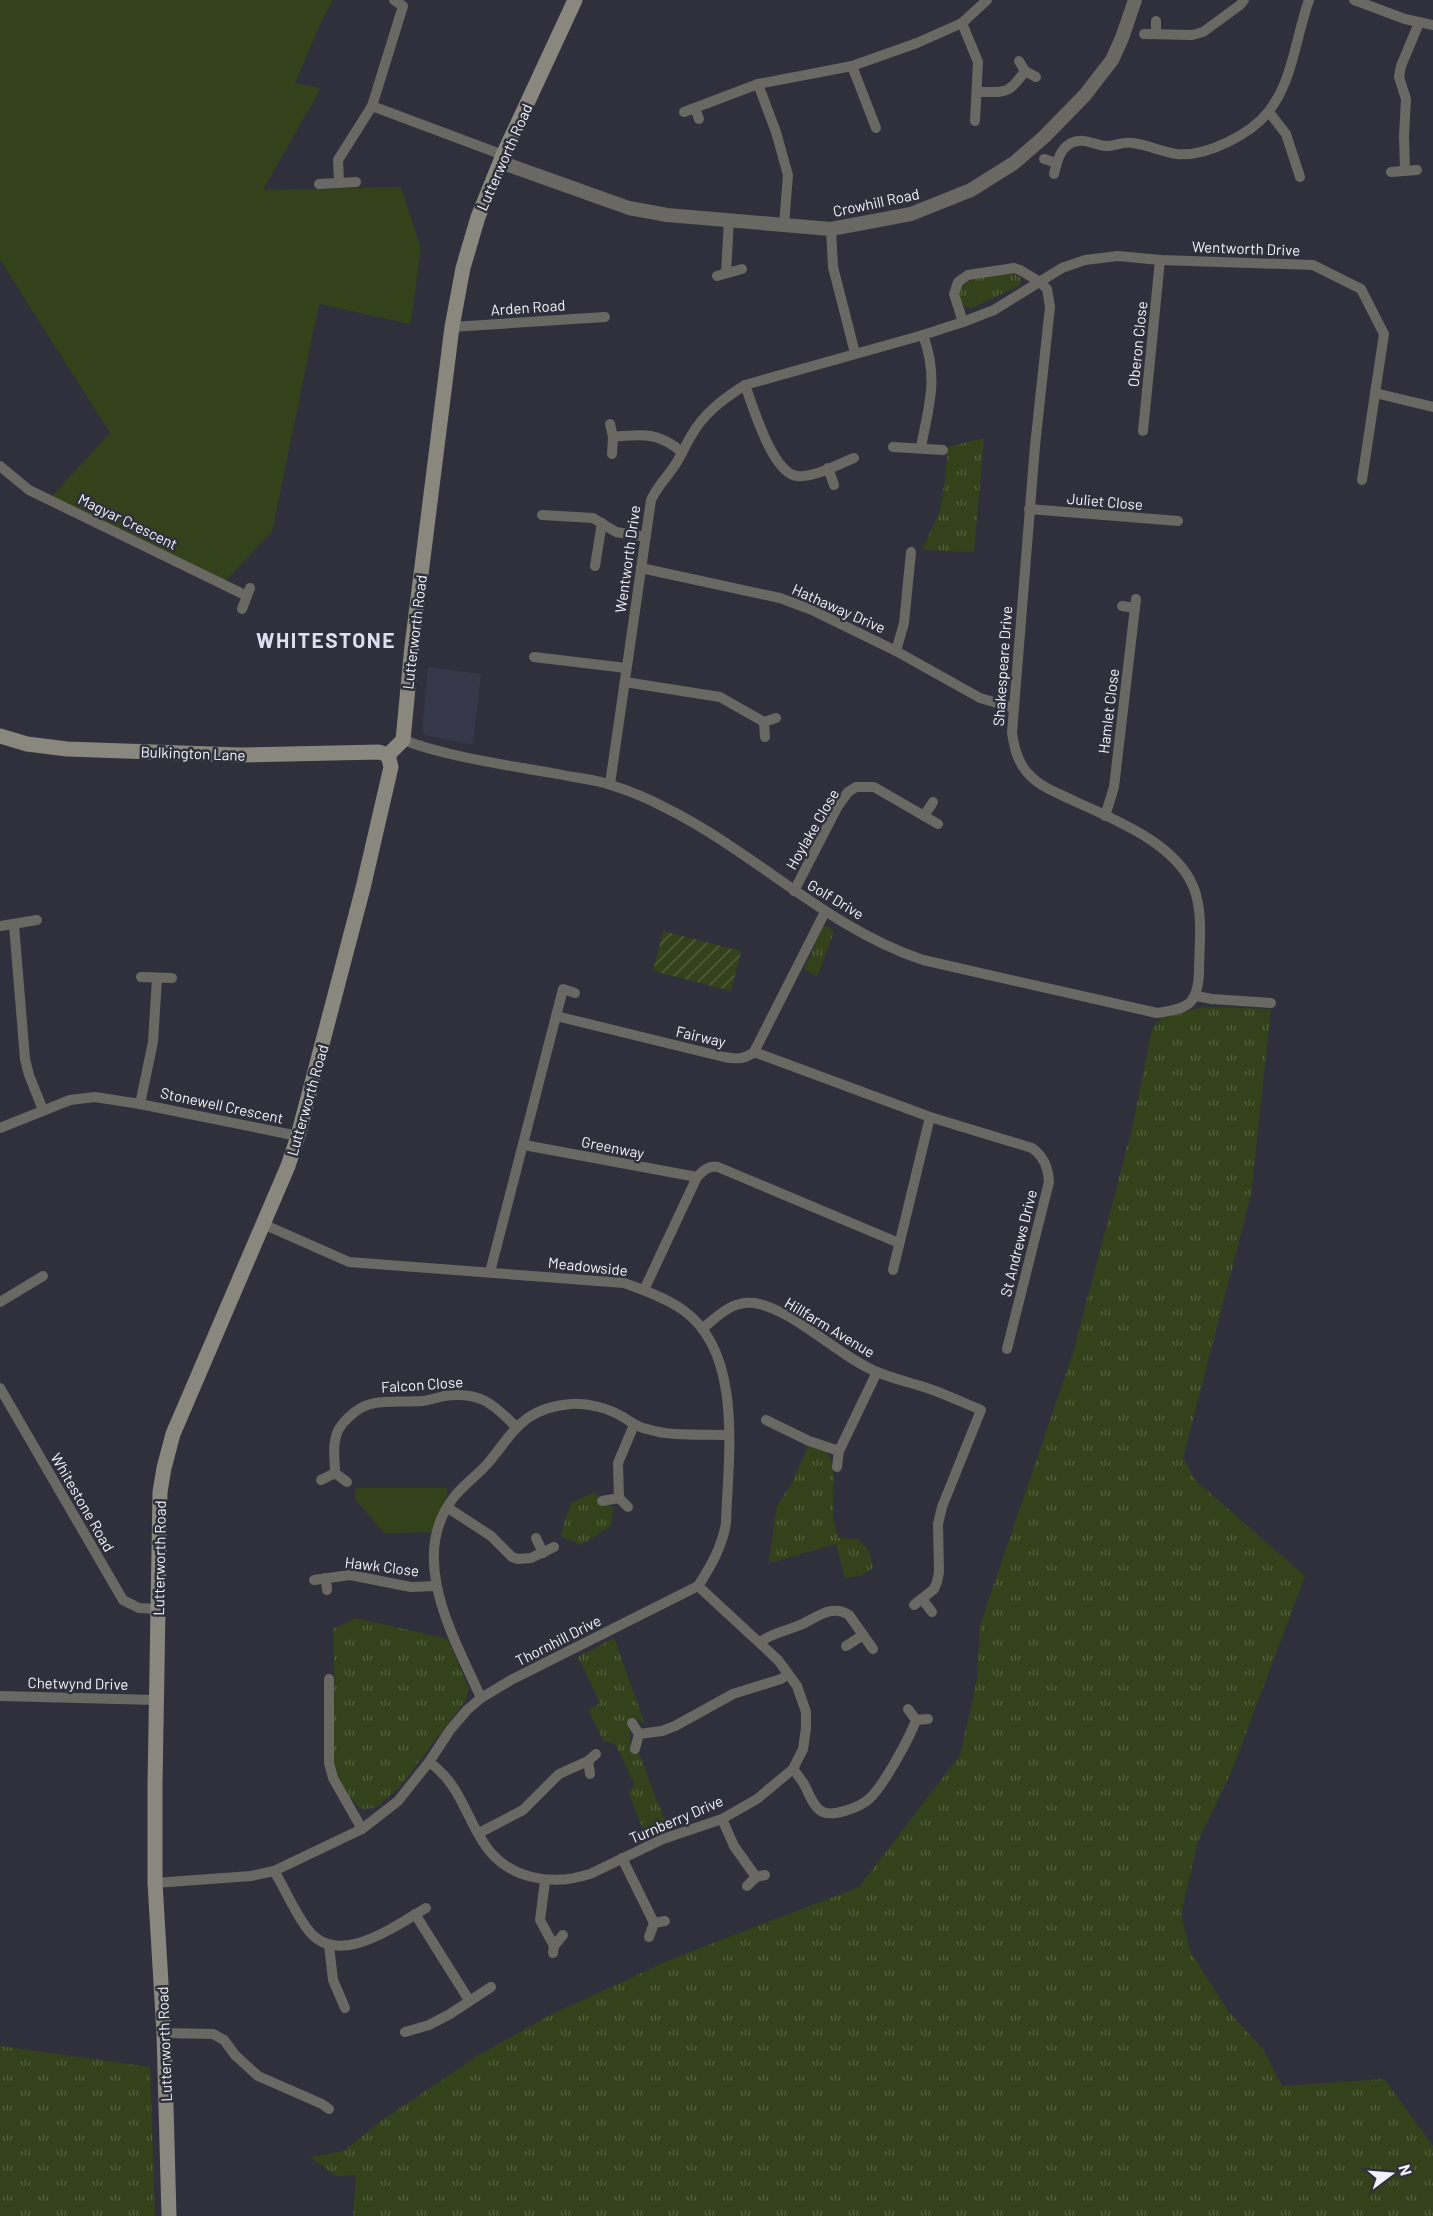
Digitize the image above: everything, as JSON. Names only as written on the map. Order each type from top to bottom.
[{"type":"main road","name":"Lutterworth Road","points":[[403,740],[452,327],[463,268],[478,217],[502,159],[575,0]]},
{"type":"main road","name":"Bulkington Lane","points":[[0,736],[27,744],[67,749],[240,755],[379,752],[388,755]]},
{"type":"main road","points":[[388,755],[403,740]]},
{"type":"main road","name":"Lutterworth Road","points":[[169,2216],[164,2033],[155,1883],[160,1492],[173,1434],[288,1166],[298,1136],[363,888],[391,767],[388,755]]},
{"type":"street","points":[[339,182],[338,160],[372,106],[403,6],[394,0]]},
{"type":"street","points":[[699,119],[690,110],[758,84],[852,66],[917,43],[962,23],[987,0]]},
{"type":"street","name":"Crowhill Road","points":[[502,159],[629,208],[667,215],[831,229],[911,214],[971,190],[1014,163],[1070,112],[1112,60],[1135,0]]},
{"type":"street","points":[[1144,34],[1192,35],[1203,32],[1244,0]]},
{"type":"street","points":[[1044,159],[1055,169],[1059,155],[1065,147],[1083,140],[1108,146],[1130,142],[1176,154],[1189,155],[1218,146],[1251,128],[1269,112],[1279,96],[1291,67],[1309,0]]},
{"type":"street","points":[[1354,0],[1419,23],[1433,25]]},
{"type":"street","points":[[1156,21],[1156,34]]},
{"type":"street","points":[[962,23],[978,62],[975,121]]},
{"type":"street","points":[[1405,171],[1406,99],[1399,77],[1401,66],[1419,23]]},
{"type":"street","points":[[852,66],[877,122]]},
{"type":"street","points":[[978,92],[1005,92],[1013,87],[1022,66],[1036,77]]},
{"type":"street","points":[[758,84],[776,132],[788,175],[784,225]]},
{"type":"street","points":[[372,106],[502,159]]},
{"type":"street","points":[[1269,112],[1286,134],[1300,177]]},
{"type":"street","points":[[1297,162],[1308,158]]},
{"type":"street","points":[[1391,172],[1417,170]]},
{"type":"street","points":[[319,184],[356,182]]},
{"type":"street","points":[[729,220],[721,275],[742,269]]},
{"type":"street","points":[[831,229],[833,267],[855,354]]},
{"type":"street","name":"Wentworth Drive","points":[[610,784],[651,500],[655,490],[682,453],[691,435],[710,410],[745,385],[963,322],[994,310],[1062,268],[1084,260],[1118,256],[1160,260],[1313,265],[1361,289],[1384,334],[1362,480]]},
{"type":"street","name":"Oberon Close","points":[[1143,431],[1160,260]]},
{"type":"street","points":[[963,322],[954,294],[958,282],[968,275],[1014,268],[1040,282]]},
{"type":"street","name":"Shakespeare Drive","points":[[1040,282],[1047,289],[1050,307],[1029,510],[1012,733],[1015,750],[1023,768],[1039,785],[1157,844],[1174,858],[1193,886],[1199,919],[1196,996]]},
{"type":"street","name":"Arden Road","points":[[452,327],[605,317]]},
{"type":"street","points":[[921,447],[933,382],[933,369],[923,335]]},
{"type":"street","points":[[745,385],[769,445],[783,468],[795,476],[808,475],[854,458]]},
{"type":"street","points":[[1375,393],[1433,407]]},
{"type":"street","points":[[610,424],[613,438],[612,454]]},
{"type":"street","points":[[613,438],[642,434],[653,436],[670,442],[682,453]]},
{"type":"street","points":[[893,447],[943,450]]},
{"type":"street","name":"Magyar Crescent","points":[[0,466],[29,490],[249,592],[242,609]]},
{"type":"street","points":[[828,468],[834,485]]},
{"type":"street","name":"Juliet Close","points":[[1029,510],[1178,521]]},
{"type":"street","points":[[543,515],[593,518],[616,532],[646,537]]},
{"type":"street","points":[[594,566],[602,523]]},
{"type":"street","points":[[896,651],[904,623],[911,552]]},
{"type":"street","name":"Hathaway Drive","points":[[640,568],[780,598],[812,610],[896,651],[980,698],[1014,708]]},
{"type":"street","name":"Hamlet Close","points":[[1105,816],[1114,787],[1135,604],[1122,606]]},
{"type":"street","points":[[534,657],[626,668]]},
{"type":"street","points":[[625,682],[720,697],[764,722],[776,718]]},
{"type":"street","points":[[764,722],[765,737]]},
{"type":"street","name":"Golf Drive","points":[[403,740],[500,764],[610,784],[666,808],[714,836],[825,912],[894,950],[923,960],[1156,1012],[1176,1010],[1188,1005],[1196,996]]},
{"type":"street","name":"Hoylake Close","points":[[794,891],[838,806],[848,792],[856,787],[874,787],[938,824]]},
{"type":"street","points":[[924,816],[933,802]]},
{"type":"street","points":[[825,912],[754,1052],[930,1117],[893,1270]]},
{"type":"street","points":[[0,926],[37,920]]},
{"type":"street","points":[[14,925],[26,1059],[29,1075],[43,1110]]},
{"type":"street","points":[[141,977],[171,978]]},
{"type":"street","name":"Stonewell Crescent","points":[[140,1104],[153,1042],[157,978]]},
{"type":"street","points":[[490,1272],[563,989],[575,993]]},
{"type":"street","points":[[1196,996],[1271,1003]]},
{"type":"street","name":"Fairway","points":[[556,1016],[737,1059],[750,1056],[754,1052]]},
{"type":"street","name":"Stonewell Crescent","points":[[0,1128],[43,1110],[84,1097],[140,1104],[298,1136]]},
{"type":"street","name":"St Andrews Drive","points":[[930,1117],[1032,1148],[1045,1161],[1049,1182],[1007,1349]]},
{"type":"street","name":"Greenway","points":[[524,1145],[697,1178]]},
{"type":"street","points":[[697,1178],[706,1169],[718,1167],[898,1243]]},
{"type":"street","name":"Meadowside","points":[[263,1224],[349,1262],[624,1283],[644,1290],[697,1178]]},
{"type":"street","points":[[0,1302],[43,1276]]},
{"type":"street","points":[[644,1290],[683,1311],[702,1329],[718,1353],[729,1402],[724,1537],[716,1557],[698,1586]]},
{"type":"street","name":"Hillfarm Avenue","points":[[702,1329],[733,1306],[753,1303],[779,1312],[816,1334],[841,1354],[877,1372],[932,1390],[981,1410],[942,1507],[938,1524],[939,1572],[934,1589],[918,1602],[932,1612]]},
{"type":"street","points":[[837,1467],[839,1451],[877,1372]]},
{"type":"street","name":"Whitestone Road","points":[[0,1388],[123,1600],[139,1608],[157,1609]]},
{"type":"street","name":"Falcon Close","points":[[335,1473],[337,1433],[354,1412],[374,1402],[425,1401],[466,1394],[487,1401],[500,1410],[516,1427]]},
{"type":"street","points":[[481,1698],[442,1609],[436,1586],[435,1539],[444,1514],[453,1498],[488,1464],[516,1427],[528,1417],[541,1412],[556,1407],[579,1404],[612,1411],[634,1425],[659,1432],[728,1436]]},
{"type":"street","points":[[766,1420],[775,1430],[839,1451]]},
{"type":"street","points":[[628,1507],[618,1498],[618,1463],[634,1425]]},
{"type":"street","points":[[321,1480],[335,1473],[347,1482]]},
{"type":"street","points":[[602,1501],[618,1498]]},
{"type":"street","points":[[448,1508],[491,1536],[512,1557],[531,1558],[554,1547]]},
{"type":"street","points":[[536,1538],[543,1552]]},
{"type":"street","name":"Hawk Close","points":[[327,1590],[320,1579],[350,1575],[401,1586],[436,1586]]},
{"type":"street","name":"Turnberry Drive","points":[[429,1762],[452,1783],[484,1846],[494,1858],[514,1872],[545,1881],[578,1878],[591,1874],[663,1839],[722,1819],[757,1799],[793,1769],[802,1749],[806,1712],[802,1697],[789,1674],[760,1642],[698,1586]]},
{"type":"street","name":"Thornhill Drive","points":[[155,1883],[251,1876],[274,1871],[362,1828],[398,1801],[429,1762],[450,1730],[481,1698],[511,1680],[698,1586]]},
{"type":"street","points":[[760,1642],[829,1611],[844,1611],[873,1649]]},
{"type":"street","points":[[846,1646],[863,1635]]},
{"type":"street","points":[[639,1734],[662,1731],[675,1726],[733,1694],[781,1679],[789,1674]]},
{"type":"street","points":[[328,1679],[329,1763],[333,1778],[362,1828]]},
{"type":"street","name":"Chetwynd Drive","points":[[0,1696],[156,1700]]},
{"type":"street","points":[[908,1709],[916,1720]]},
{"type":"street","points":[[916,1720],[928,1719]]},
{"type":"street","points":[[793,1769],[821,1811],[838,1813],[868,1800],[910,1736],[916,1720]]},
{"type":"street","points":[[632,1723],[639,1734],[635,1749]]},
{"type":"street","points":[[479,1833],[523,1810],[559,1774],[592,1758],[590,1774]]},
{"type":"street","points":[[722,1819],[734,1846],[760,1876],[747,1886]]},
{"type":"street","points":[[622,1858],[660,1922],[649,1937]]},
{"type":"street","points":[[274,1871],[310,1933],[329,1945],[348,1947],[363,1942],[426,1908]]},
{"type":"street","points":[[545,1881],[540,1920],[554,1949],[563,1935]]},
{"type":"street","points":[[416,1914],[469,2000]]},
{"type":"street","points":[[329,1945],[333,1980],[345,2007]]},
{"type":"street","points":[[405,2032],[419,2034],[491,1987]]},
{"type":"street","points":[[164,2033],[218,2036],[258,2076],[327,2103]]},
{"type":"shaded area","points":[[428,667],[481,674],[473,745],[424,735],[422,730]]},
{"type":"green space","points":[[0,0],[333,0],[295,83],[321,88],[263,190],[401,187],[421,248],[412,315],[410,324],[319,304],[272,532],[225,581],[52,496],[110,433],[0,260]]},
{"type":"green space","points":[[1013,273],[1021,278],[1020,285],[972,308],[961,302],[959,290],[970,281]]},
{"type":"green space","points":[[984,438],[974,552],[922,550],[940,511],[948,447]]},
{"type":"green space","points":[[827,926],[834,932],[817,976],[804,969],[823,927]]},
{"type":"green space","points":[[663,931],[741,951],[731,991],[653,971]]},
{"type":"green space","points":[[1204,1007],[1271,1009],[1251,1195],[1183,1458],[1196,1481],[1305,1576],[1231,1773],[1198,1841],[1181,1914],[1190,1951],[1228,2011],[1263,2049],[1282,2086],[1384,2079],[1433,2146],[1433,2216],[353,2216],[356,2175],[336,2176],[310,2157],[344,2151],[378,2123],[479,2055],[550,2015],[672,1959],[859,1887],[960,1755],[977,1679],[980,1625],[1073,1353],[1132,1129],[1152,1029],[1161,1018]]},
{"type":"green space","points":[[808,1446],[822,1449],[831,1462],[834,1480],[833,1518],[839,1538],[858,1539],[869,1551],[873,1568],[860,1576],[845,1578],[836,1544],[769,1563],[776,1508],[793,1481]]},
{"type":"green space","points":[[355,1488],[445,1488],[449,1490],[432,1532],[384,1533],[355,1499]]},
{"type":"green space","points":[[594,1492],[613,1508],[611,1526],[581,1545],[560,1536],[571,1503]]},
{"type":"green space","points":[[356,1618],[448,1639],[469,1689],[465,1701],[399,1788],[375,1808],[362,1809],[340,1783],[333,1765],[332,1749],[333,1629]]},
{"type":"green space","points":[[614,1638],[645,1724],[635,1718],[629,1722],[631,1749],[639,1753],[668,1829],[646,1837],[628,1792],[635,1785],[616,1745],[603,1740],[588,1710],[600,1703],[578,1657]]},
{"type":"green space","points":[[0,2046],[150,2067],[155,2216],[0,2216]]},
{"type":"district","name":"WHITESTONE","points":[[326,639]]}]
